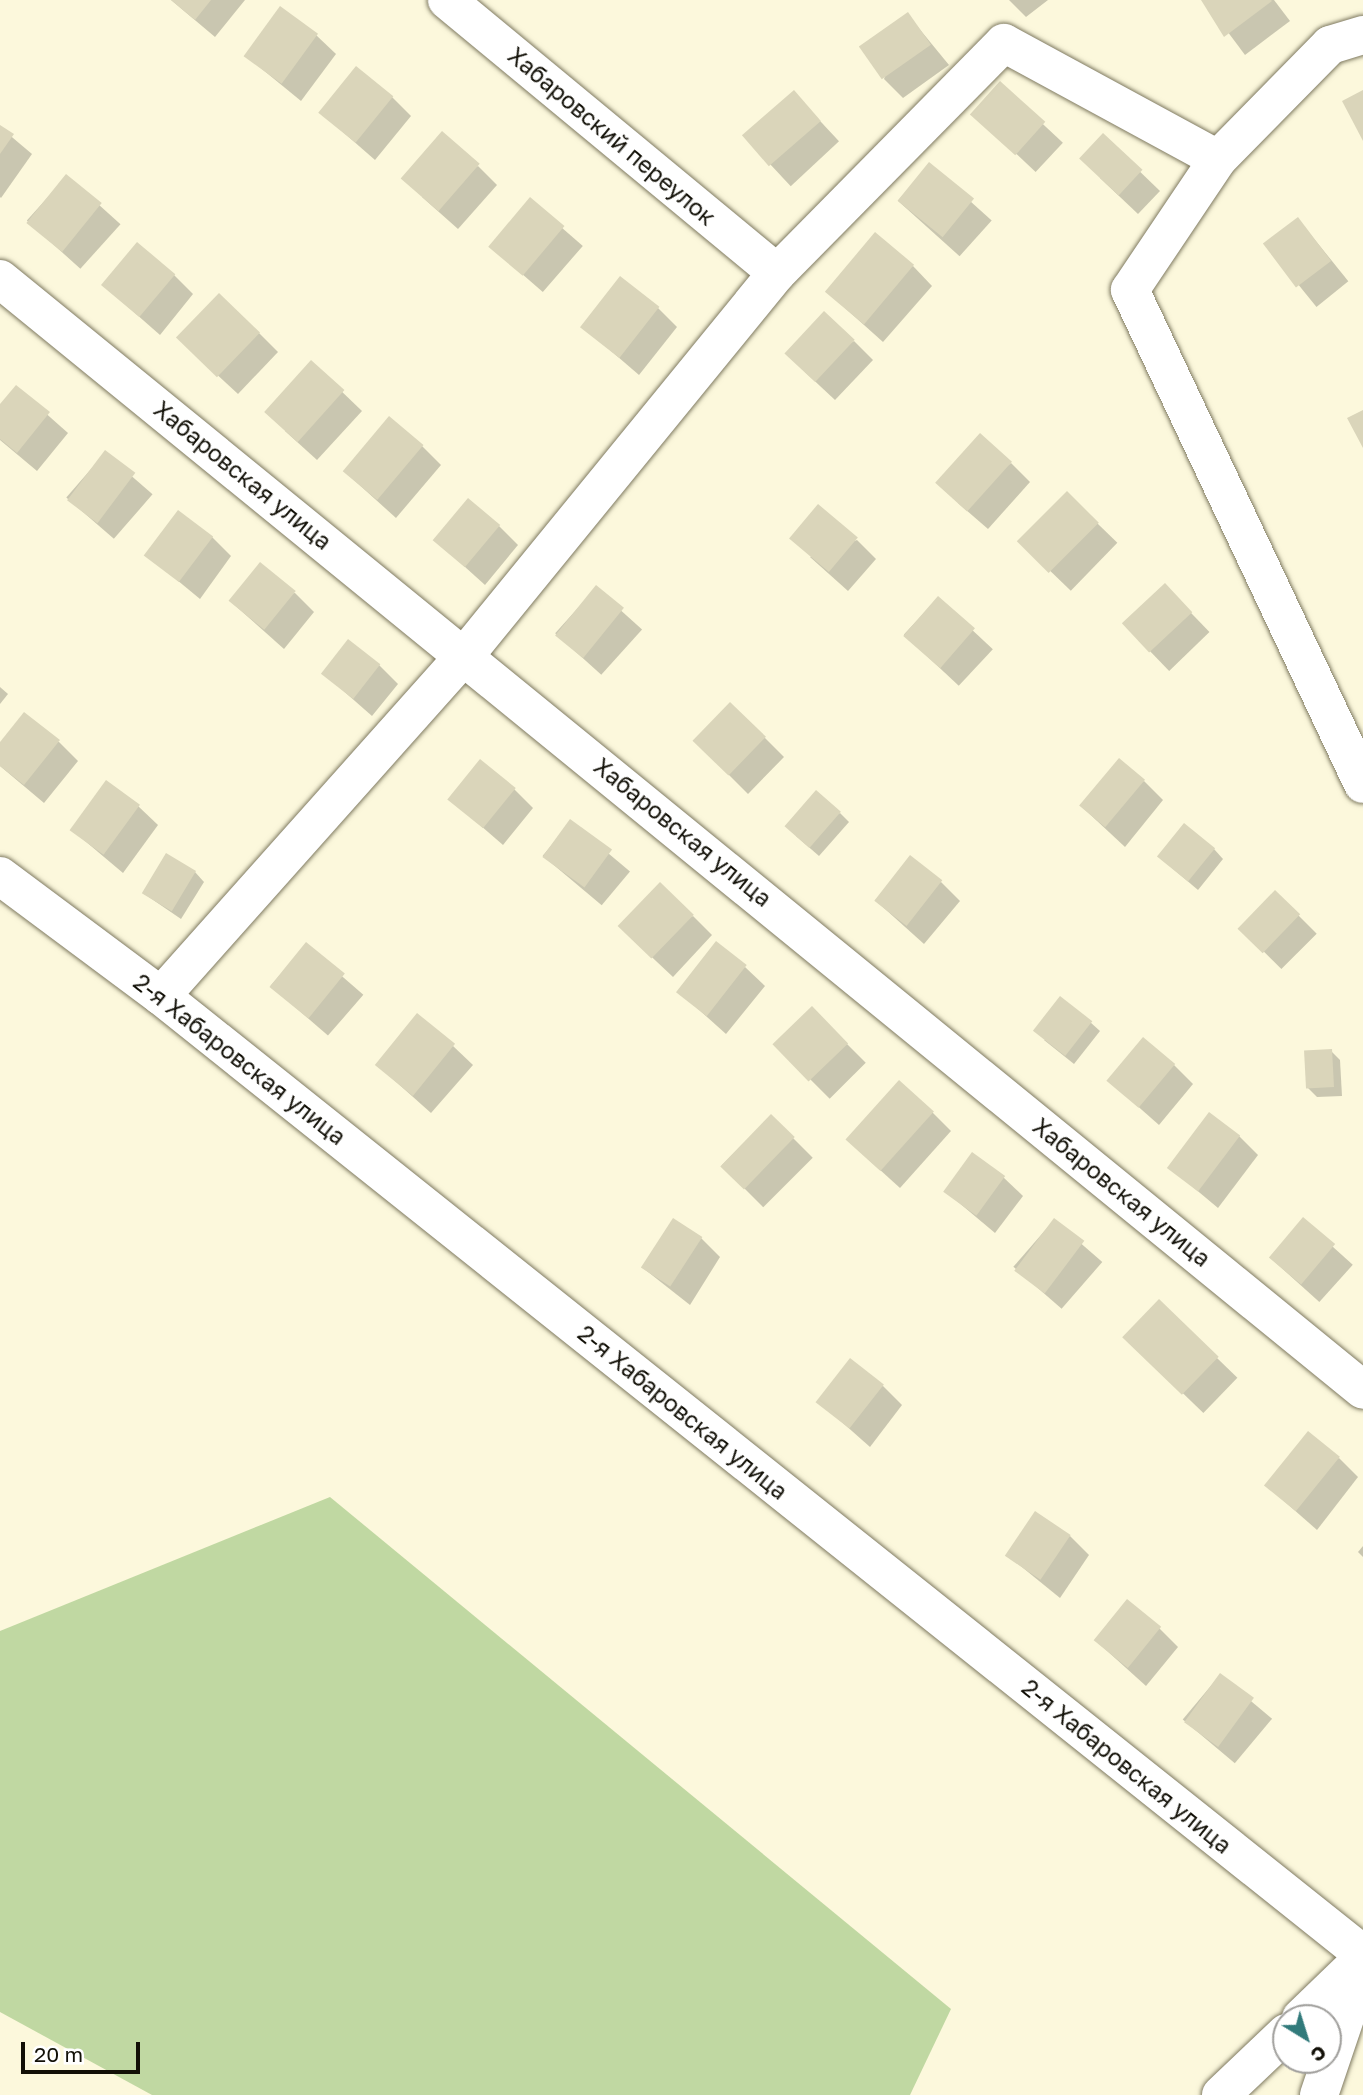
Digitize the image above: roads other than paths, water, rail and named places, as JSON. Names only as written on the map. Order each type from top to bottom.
[{"type":"street","name":"Хабаровский переулок","points":[[447,0],[776,272]]},
{"type":"street","points":[[1363,35],[1331,45],[1219,159],[1130,290],[1363,784]]},
{"type":"street","points":[[161,996],[466,654],[776,272],[1004,43],[1219,159]]},
{"type":"street","name":"Хабаровская улица","points":[[0,279],[466,654],[1363,1390]]},
{"type":"street","name":"2-я Хабаровская улица","points":[[0,876],[161,996],[1363,1956]]},
{"type":"street","points":[[1315,2004],[1363,1956]]},
{"type":"street","points":[[1319,2095],[1363,1965]]},
{"type":"street","points":[[1221,2095],[1272,2046]]}]
